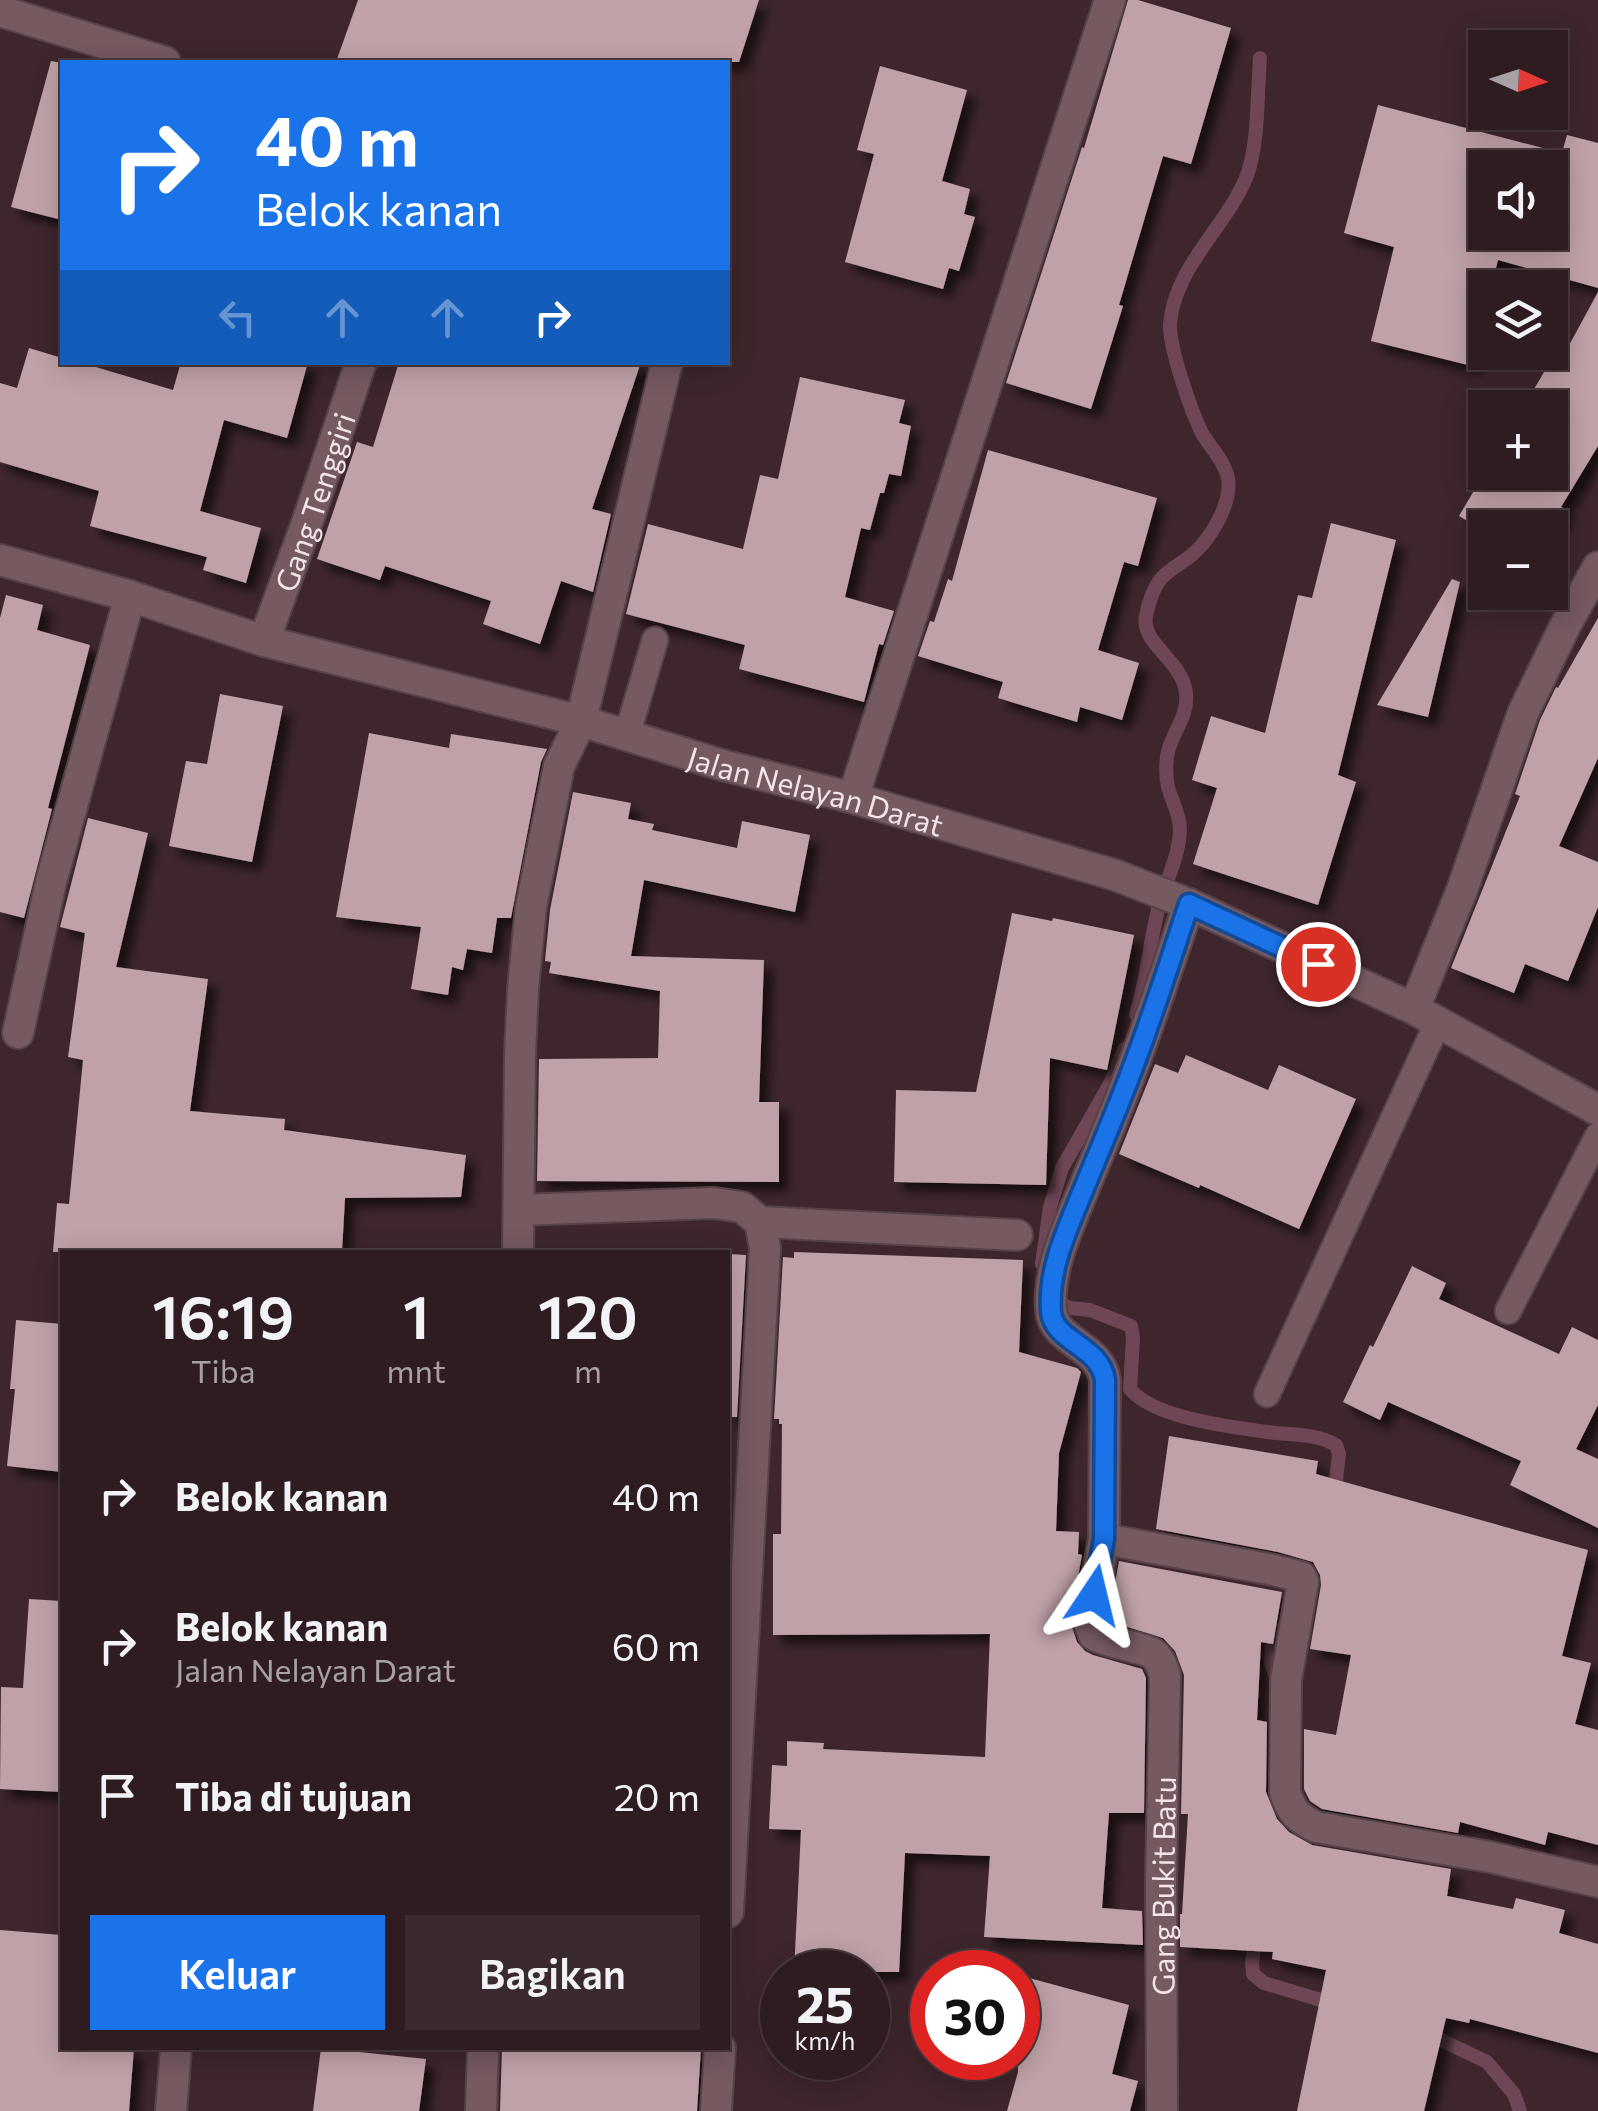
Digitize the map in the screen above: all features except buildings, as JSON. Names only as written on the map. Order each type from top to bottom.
[{"type":"street","points":[[853,798],[1110,0]]},
{"type":"street","points":[[0,11],[159,60]]},
{"type":"street","name":"Gang Tenggiri","points":[[264,642],[361,365]]},
{"type":"street","points":[[518,1250],[520,1054],[531,907],[559,766],[582,721],[666,365]]},
{"type":"street","name":"Jalan Nelayan Darat","points":[[0,560],[130,596],[264,642],[582,721],[722,765],[853,798],[1114,875],[1183,902],[1426,1016],[1598,1110]]},
{"type":"street","points":[[1426,1016],[1462,890],[1523,713],[1598,567]]},
{"type":"street","points":[[18,1034],[51,882],[130,596]]},
{"type":"street","points":[[1183,902],[1130,1072],[1058,1252],[1051,1304],[1055,1326],[1103,1368],[1104,1539],[1301,1577],[1286,1680],[1285,1792],[1290,1809],[1298,1818],[1316,1827],[1490,1857],[1598,1882]]},
{"type":"street","points":[[519,1210],[714,1202],[742,1207],[760,1222],[1017,1236]]},
{"type":"street","points":[[730,1877],[766,1248],[760,1222]]},
{"type":"street","name":"Gang Bukit Batu","points":[[1104,1539],[1089,1623],[1094,1635],[1153,1654],[1164,1675],[1162,2111]]},
{"type":"street","points":[[171,2111],[176,2050]]},
{"type":"street","points":[[481,2111],[482,2050]]},
{"type":"street","points":[[716,2111],[720,2050]]},
{"type":"lane","points":[[627,735],[655,640]]},
{"type":"lane","points":[[1267,1394],[1426,1016]]},
{"type":"lane","points":[[1508,1311],[1598,1136]]},
{"type":"waterway","points":[[1136,1014],[1158,910],[1179,840],[1180,824],[1168,787],[1166,764],[1186,702],[1178,671],[1149,635],[1146,616],[1160,580],[1195,552],[1214,528],[1228,488],[1224,466],[1202,433],[1187,395],[1170,324],[1190,266],[1246,178],[1255,135],[1260,58]]},
{"type":"waterway","points":[[1042,1264],[1050,1207],[1062,1168],[1111,1082],[1124,1049]]},
{"type":"waterway","points":[[1049,1299],[1131,1326],[1130,1389],[1157,1408],[1197,1420],[1314,1437],[1336,1445],[1339,1454],[1334,1498]]},
{"type":"waterway","points":[[1273,1628],[1271,1664],[1279,1685]]},
{"type":"waterway","points":[[1256,1933],[1253,1974],[1264,1983],[1334,2004]]},
{"type":"waterway","points":[[1426,2033],[1487,2062],[1514,2094],[1520,2111]]},
{"type":"route","points":[[1094,1595],[1104,1539],[1105,1380],[1097,1359],[1055,1326],[1051,1316],[1050,1293],[1058,1252],[1124,1090],[1189,904],[1318,964]]}]
